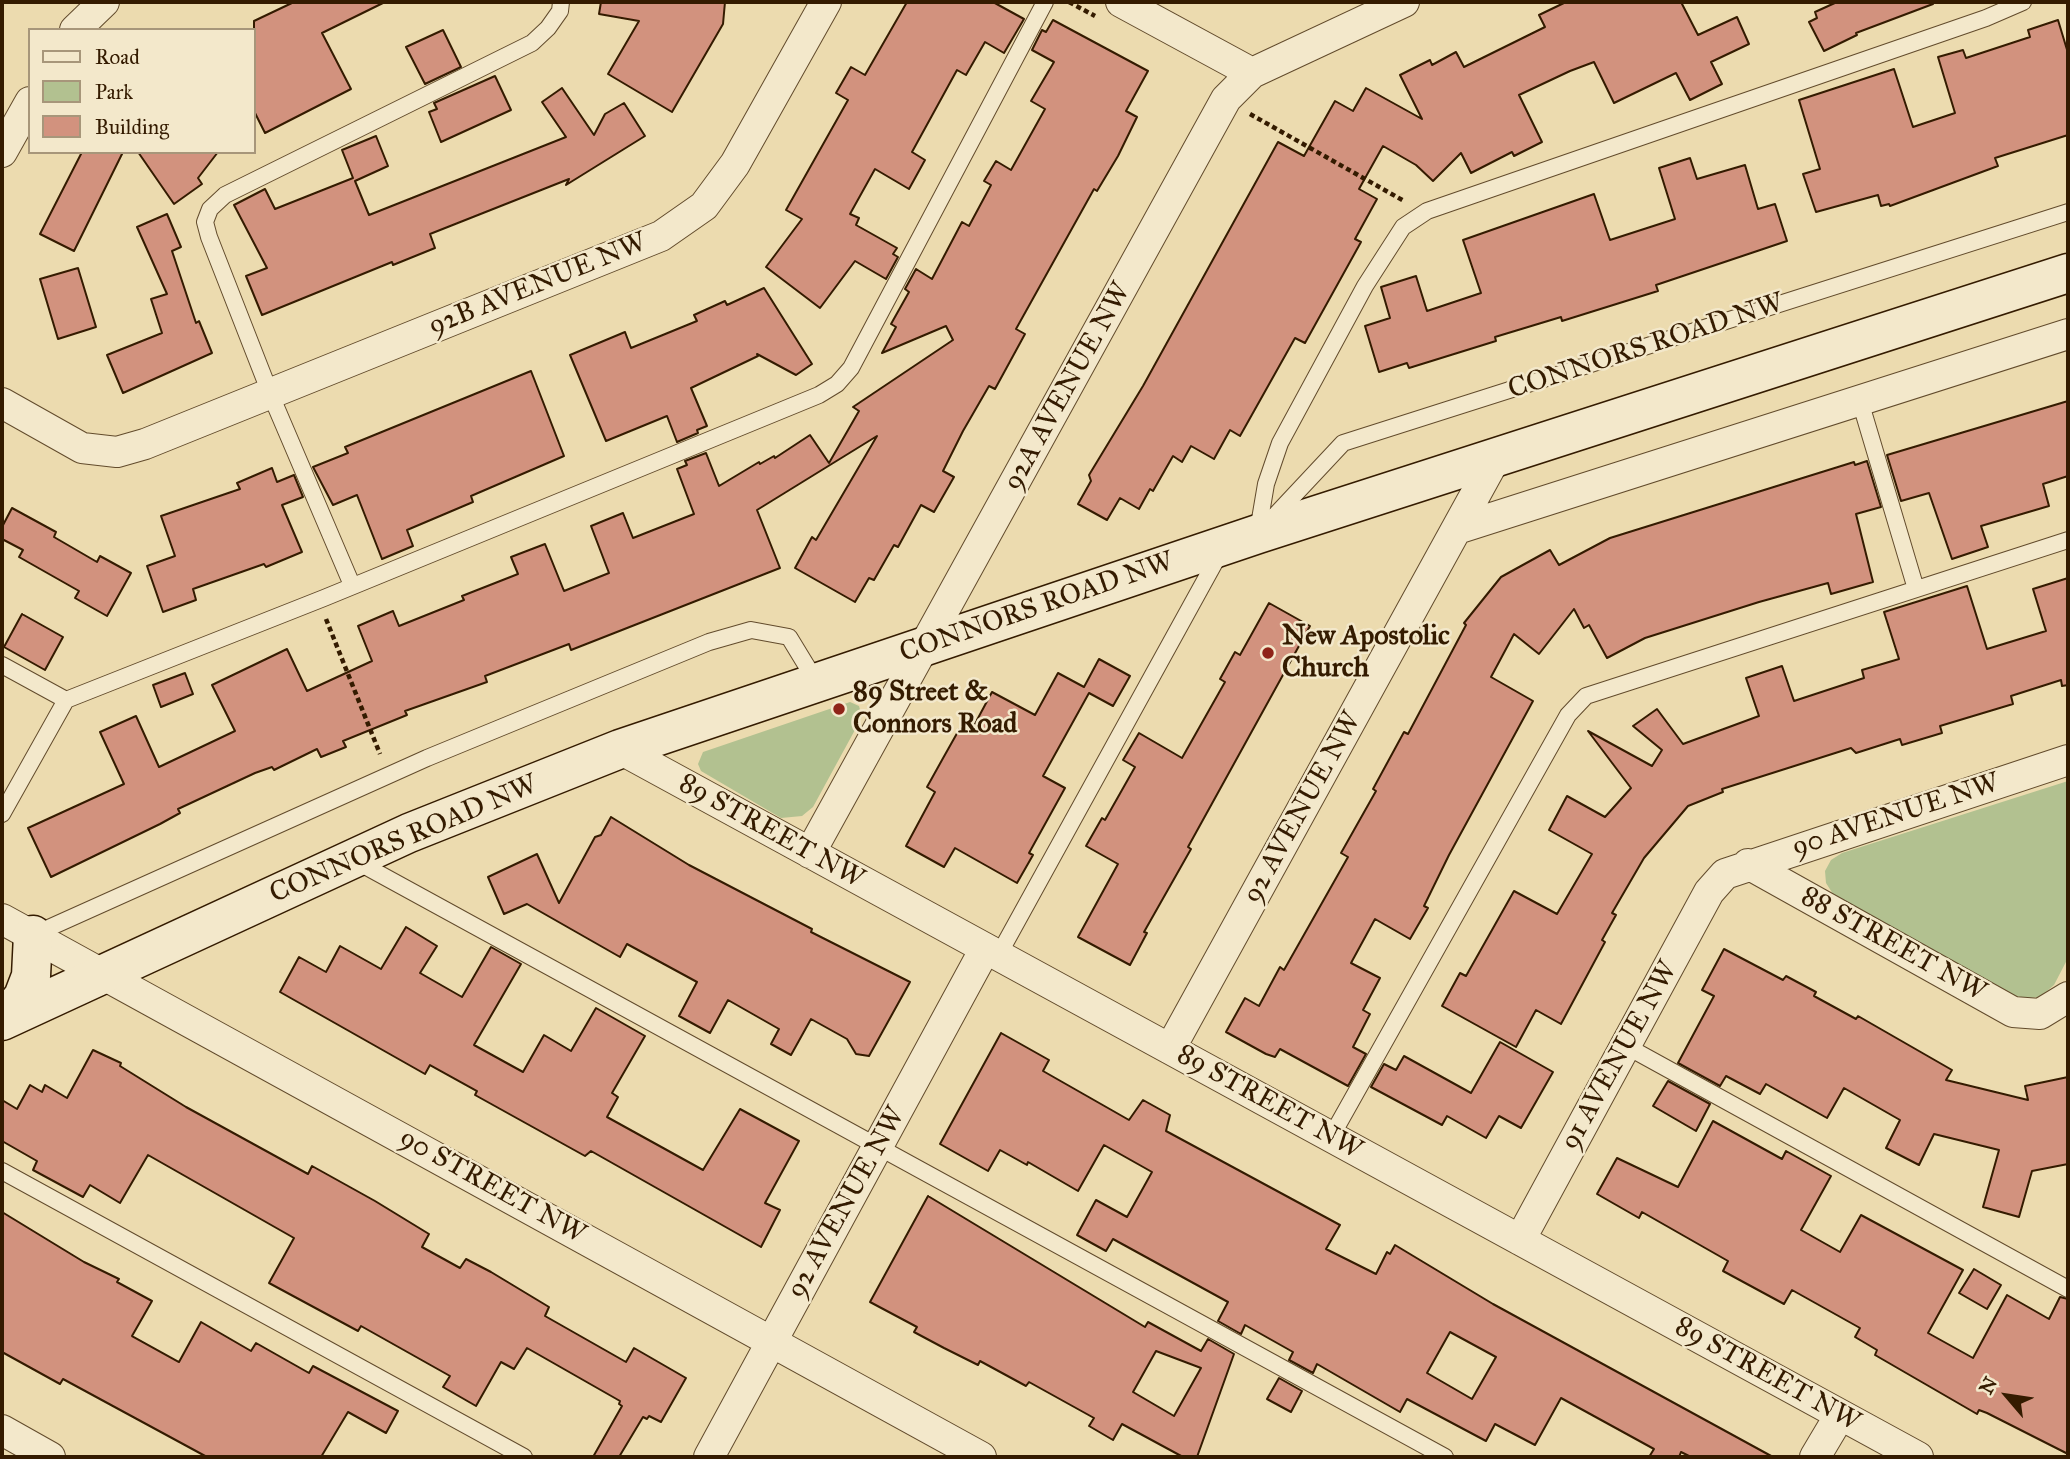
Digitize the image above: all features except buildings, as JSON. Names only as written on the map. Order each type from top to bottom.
[{"type":"main road","name":"CONNORS ROAD NW","points":[[3,1021],[352,859],[621,749],[1241,539],[2068,273]]},
{"type":"main road","points":[[3,1021],[23,997],[31,976],[17,927]]},
{"type":"street","points":[[77,28],[104,2]]},
{"type":"street","points":[[1121,2],[1252,73]]},
{"type":"street","name":"92A AVENUE NW","points":[[810,853],[1226,99],[1252,73],[1404,2]]},
{"type":"street","name":"92B AVENUE NW","points":[[3,402],[82,448],[117,452],[145,444],[661,236],[704,206],[736,164],[816,10]]},
{"type":"street","points":[[2,152],[28,106]]},
{"type":"street","points":[[1457,529],[2068,334]]},
{"type":"street","name":"92 AVENUE NW","points":[[1170,1049],[1496,457]]},
{"type":"street","name":"89 STREET NW","points":[[621,749],[1918,1457]]},
{"type":"street","name":"90 AVENUE NW","points":[[1737,869],[2068,760]]},
{"type":"street","name":"88 STREET NW","points":[[1737,869],[2013,1012],[2040,1014],[2068,997]]},
{"type":"street","name":"91 AVENUE NW","points":[[1520,1240],[1710,892],[1737,869]]},
{"type":"street","name":"90 STREET NW","points":[[17,927],[981,1457]]},
{"type":"street","name":"92 AVENUE NW","points":[[709,1457],[877,1147],[992,952]]},
{"type":"street","points":[[1815,1457],[1840,1415]]},
{"type":"street","points":[[2,1430],[50,1457]]},
{"type":"lane","points":[[352,584],[270,393],[205,222],[210,209],[225,195],[532,43],[548,29],[560,11],[561,2]]},
{"type":"lane","points":[[2,814],[66,700],[819,396],[837,384],[851,368],[1045,2]]},
{"type":"lane","points":[[992,952],[1241,539],[1266,484],[1279,443],[1366,286],[1403,227],[1427,211],[1986,18],[2023,2]]},
{"type":"lane","name":"CONNORS ROAD NW","points":[[1241,539],[1343,443],[2068,212]]},
{"type":"lane","points":[[1860,401],[1916,589]]},
{"type":"lane","points":[[1331,1137],[1567,715],[1586,696],[2068,540]]},
{"type":"lane","points":[[17,927],[709,642],[751,630],[789,637],[817,683]]},
{"type":"lane","points":[[2,665],[66,700]]},
{"type":"lane","points":[[352,859],[1445,1457]]},
{"type":"lane","points":[[1626,1046],[2068,1289]]},
{"type":"lane","points":[[2,1171],[524,1457]]},
{"type":"lane","points":[[2048,1278],[2068,1272]]},
{"type":"path","points":[[324,598],[322,610],[388,776]]},
{"type":"green space","points":[[850,702],[859,706],[862,717],[813,807],[802,816],[781,818],[701,771],[698,764],[703,752]]},
{"type":"green space","points":[[2068,781],[2068,958],[2054,985],[2040,997],[2021,999],[1833,894],[1826,883],[1825,871],[1831,860],[1842,853]]},
{"type":"place","name":"New Apostolic Church","points":[[1268,653]]},
{"type":"place","name":"89 Street & Connors Road","points":[[839,709]]}]
